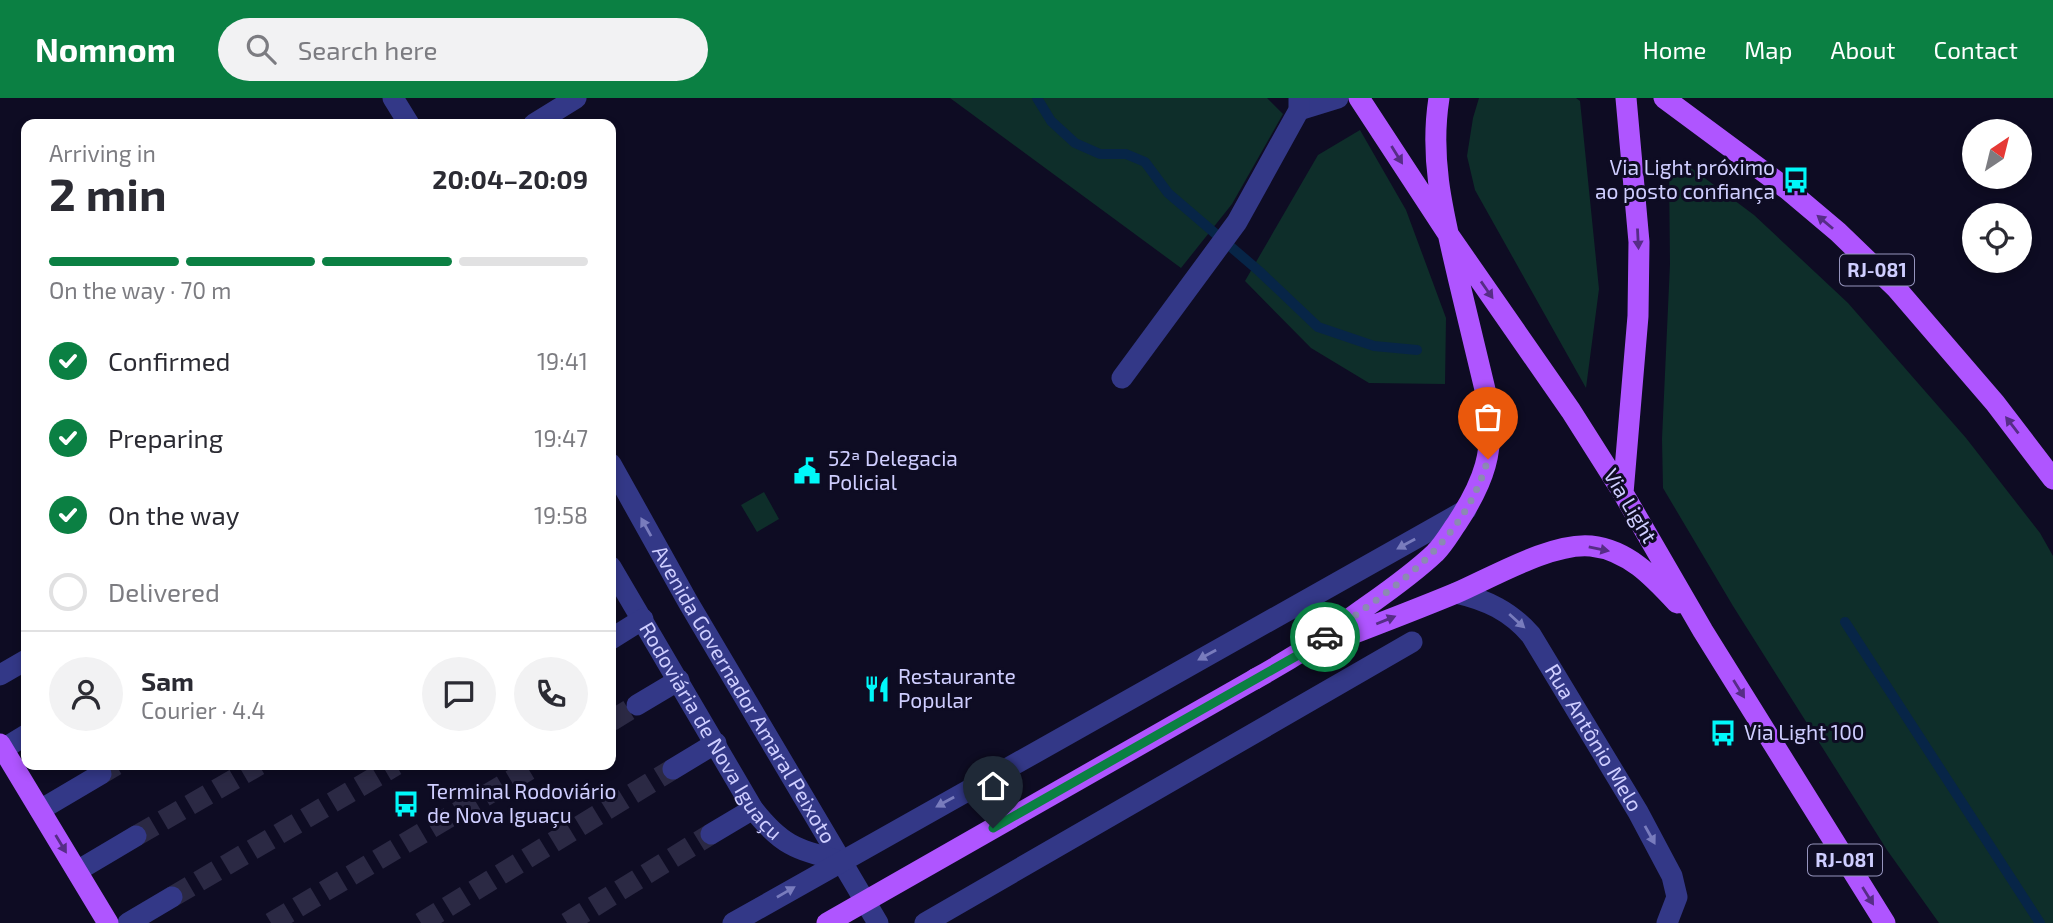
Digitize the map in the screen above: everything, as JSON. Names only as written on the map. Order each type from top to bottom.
[{"type":"main road","name":"Via Light","points":[[1359,98],[1448,234],[1571,411],[1623,493],[1703,631],[1885,923]]},
{"type":"main road","points":[[827,923],[1300,654],[1413,571],[1445,542],[1466,510],[1486,468],[1491,423],[1436,170],[1434,139],[1439,98]]},
{"type":"main road","points":[[1623,493],[1639,316],[1639,242],[1626,98]]},
{"type":"main road","name":"RJ-081","points":[[1664,98],[1777,182],[1838,232],[1896,288],[1995,403],[2053,479]]},
{"type":"main road","points":[[1300,654],[1543,556],[1581,546],[1615,552],[1635,562],[1654,578],[1703,631]]},
{"type":"main road","points":[[1,746],[108,923]]},
{"type":"street","points":[[393,98],[406,119]]},
{"type":"street","points":[[542,119],[576,98]]},
{"type":"street","points":[[1122,378],[1237,222],[1299,104],[1338,98]]},
{"type":"street","name":"Avenida Governador Amaral Peixoto","points":[[616,473],[688,602],[878,923]]},
{"type":"street","points":[[733,923],[1466,510]]},
{"type":"street","name":"Rodoviária de Nova Iguaçu","points":[[616,575],[753,809],[767,827],[793,847],[840,861]]},
{"type":"street","name":"Rua Antônio Melo","points":[[1456,593],[1497,606],[1521,623],[1531,635],[1638,812],[1672,876],[1677,897],[1667,923]]},
{"type":"street","points":[[616,636],[643,619]]},
{"type":"street","points":[[925,923],[1412,642]]},
{"type":"street","points":[[0,675],[21,663]]},
{"type":"street","points":[[637,705],[679,680]]},
{"type":"street","points":[[1,746],[21,737]]},
{"type":"street","points":[[673,769],[716,743]]},
{"type":"street","points":[[40,810],[101,774]]},
{"type":"street","points":[[711,834],[753,809]]},
{"type":"street","points":[[77,871],[136,836]]},
{"type":"street","points":[[128,923],[172,897]]},
{"type":"green space","points":[[950,98],[1267,98],[1283,114],[1232,204],[1181,268]]},
{"type":"green space","points":[[1479,98],[1576,98],[1580,101],[1599,289],[1586,388],[1475,190],[1467,156]]},
{"type":"green space","points":[[1360,130],[1406,210],[1446,318],[1445,384],[1369,383],[1311,348],[1245,281],[1318,155]]},
{"type":"green space","points":[[1674,160],[1682,161],[1754,215],[1848,303],[1966,438],[2040,533],[2053,556],[2053,923],[1939,923],[1887,850],[1733,606],[1663,488],[1662,439],[1670,264],[1669,169]]},
{"type":"green space","points":[[764,492],[779,519],[757,532],[741,505]]},
{"type":"waterway","points":[[1037,98],[1051,121],[1075,143],[1100,154],[1126,154],[1145,162],[1168,193],[1259,271],[1318,327],[1374,346],[1417,350]]},
{"type":"waterway","points":[[1845,622],[2040,923]]},
{"type":"tunnel","points":[[616,718],[637,705]]},
{"type":"tunnel","points":[[421,923],[673,769]]},
{"type":"tunnel","points":[[101,774],[108,770]]},
{"type":"tunnel","points":[[136,836],[250,770]]},
{"type":"tunnel","points":[[172,897],[388,770]]},
{"type":"tunnel","points":[[271,923],[529,770]]},
{"type":"tunnel","points":[[567,923],[711,834]]},
{"type":"way so far","points":[[1325,637],[1436,552],[1472,501],[1488,459]]},
{"type":"place","name":"Via Light próximo ao posto confiança","points":[[1796,180]]},
{"type":"place","name":"52ª Delegacia Policial","points":[[807,471]]},
{"type":"place","name":"Restaurante Popular","points":[[877,689]]},
{"type":"place","name":"Via Light 100","points":[[1723,733]]},
{"type":"place","name":"Terminal Rodoviário de Nova Iguaçu","points":[[406,804]]},
{"type":"route","points":[[993,828],[1300,654],[1325,637]]}]
